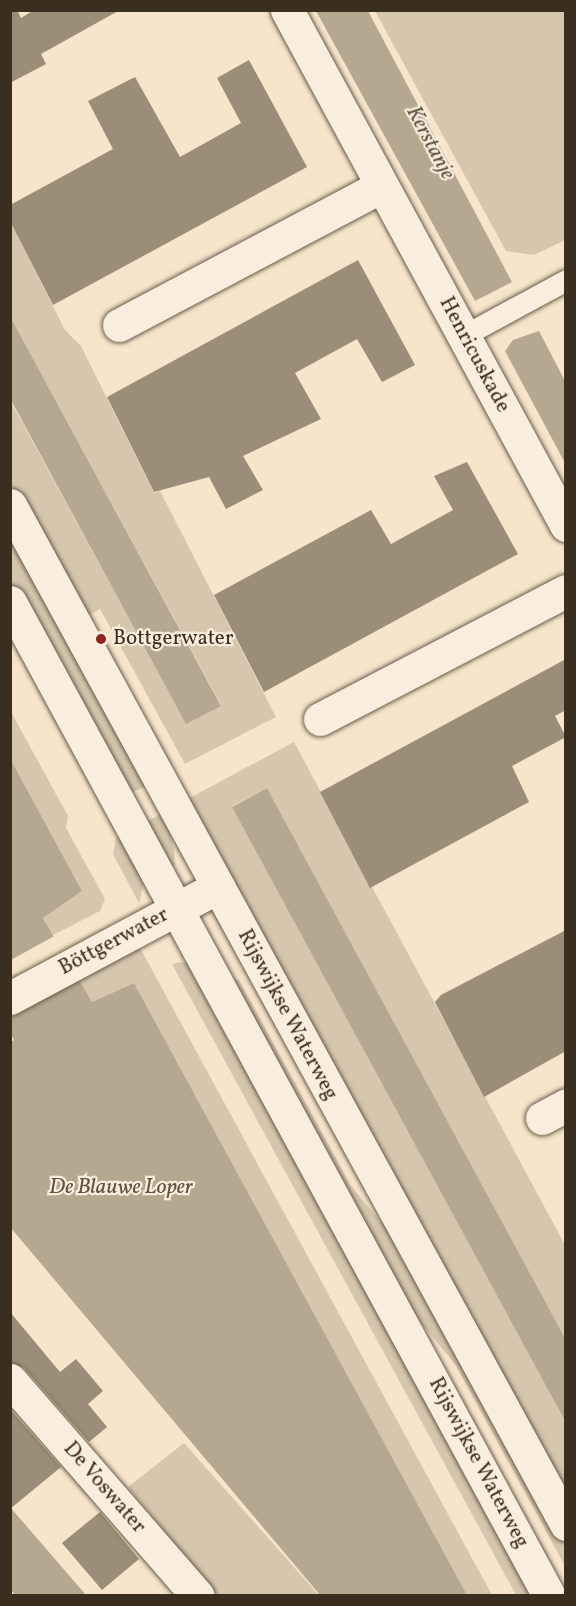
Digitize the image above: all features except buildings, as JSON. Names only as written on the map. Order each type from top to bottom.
[{"type":"main road","name":"Henricuskade","points":[[287,10],[566,525]]},
{"type":"main road","points":[[119,325],[382,186]]},
{"type":"main road","name":"Rijswijkse Waterweg","points":[[10,505],[566,1524]]},
{"type":"main road","points":[[320,719],[566,591]]},
{"type":"main road","name":"Rijswijkse Waterweg","points":[[10,602],[549,1596]]},
{"type":"main road","name":"Böttgerwater","points":[[10,998],[218,887]]},
{"type":"main road","name":"De Voswater","points":[[10,1380],[198,1596]]},
{"type":"lane","points":[[463,336],[566,280]]},
{"type":"shaded area","points":[[375,11],[565,11],[565,240],[534,255],[506,251]]},
{"type":"shaded area","points":[[11,223],[65,330],[81,346],[154,493],[160,491],[276,717],[185,764],[100,609],[83,619],[11,486],[10,400],[186,723],[221,705],[11,318]]},
{"type":"shaded area","points":[[10,524],[151,783],[126,796],[11,583]]},
{"type":"shaded area","points":[[10,710],[68,816],[66,828],[105,899],[100,911],[53,935],[43,918],[82,891],[11,760]]},
{"type":"shaded area","points":[[294,742],[565,1245],[565,1338],[267,788],[232,806],[565,1421],[565,1504],[182,802]]},
{"type":"shaded area","points":[[164,812],[174,849],[175,864],[171,869],[141,825]]},
{"type":"shaded area","points":[[125,833],[145,878],[139,903],[113,854],[116,838]]},
{"type":"shaded area","points":[[139,946],[492,1595],[467,1595],[134,983],[92,1002],[79,980]]},
{"type":"shaded area","points":[[182,962],[190,965],[540,1595],[516,1595],[172,964]]},
{"type":"shaded area","points":[[239,980],[351,1186],[410,1257],[565,1543],[565,1566],[455,1364],[397,1294],[231,981]]},
{"type":"shaded area","points":[[184,1443],[317,1593],[314,1596],[216,1595],[128,1487]]},
{"type":"water","name":"Kerstanje","points":[[316,11],[368,11],[512,282],[475,301]]},
{"type":"water","points":[[11,318],[221,706],[186,724],[11,400]]},
{"type":"water","points":[[539,331],[565,381],[565,463],[505,351],[513,340]]},
{"type":"water","name":"De Blauwe Loper","points":[[11,760],[82,891],[43,918],[92,1002],[134,983],[467,1595],[320,1595],[11,1228],[10,1043],[14,1040],[11,1034]]},
{"type":"water","points":[[267,788],[565,1338],[565,1421],[232,807]]},
{"type":"water","points":[[10,1507],[86,1595],[15,1595],[11,1590]]},
{"type":"pier","points":[[56,935],[81,978],[11,1017],[11,960]]},
{"type":"place","name":"Bottgerwater","points":[[101,639]]}]
